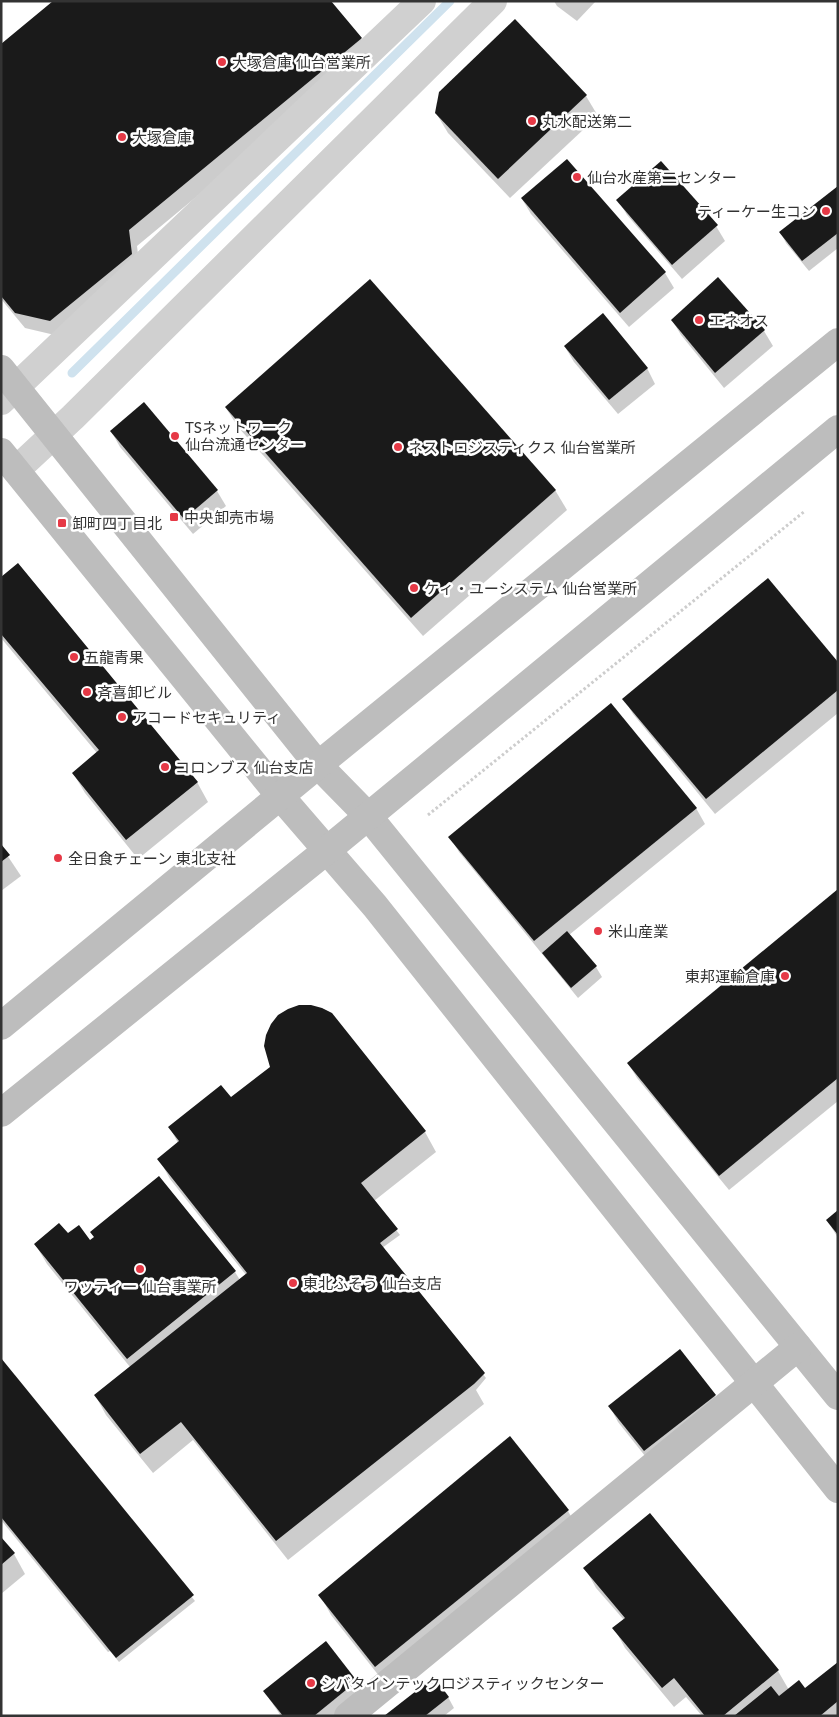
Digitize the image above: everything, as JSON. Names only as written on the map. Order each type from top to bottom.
[{"type":"street","points":[[493,1],[55,435],[9,461],[280,796],[375,906],[838,1489]]},
{"type":"street","points":[[419,2],[6,386],[55,435],[318,765],[368,816],[838,1396]]},
{"type":"street","points":[[1,1026],[280,796],[838,342]]},
{"type":"street","points":[[1,1113],[326,851],[838,429]]},
{"type":"street","points":[[348,1716],[798,1346]]},
{"type":"path","points":[[428,815],[805,510]]},
{"type":"building","name":"大塚倉庫","points":[[53,1],[331,1],[362,38],[129,230],[132,254],[50,321],[15,313],[1,296],[1,44]]},
{"type":"building","points":[[515,19],[587,95],[498,179],[435,113],[439,92]]},
{"type":"building","points":[[567,159],[666,272],[620,313],[521,198]]},
{"type":"building","points":[[661,161],[718,225],[672,265],[616,200]]},
{"type":"building","points":[[838,186],[838,233],[802,261],[779,232]]},
{"type":"building","points":[[718,277],[765,330],[715,373],[671,320]]},
{"type":"building","points":[[370,279],[556,490],[411,618],[225,407]]},
{"type":"building","points":[[603,313],[648,368],[609,400],[564,346]]},
{"type":"building","points":[[144,402],[218,490],[184,519],[110,431]]},
{"type":"building","name":"斉喜卸ビル","points":[[18,563],[198,782],[126,840],[72,773],[99,750],[1,634],[1,577]]},
{"type":"building","points":[[768,578],[838,662],[838,690],[706,799],[622,699]]},
{"type":"building","points":[[611,703],[697,808],[534,941],[448,837]]},
{"type":"building","points":[[1,844],[10,855],[1,862]]},
{"type":"building","name":"東邦運輸倉庫","points":[[838,889],[838,1078],[719,1176],[627,1063]]},
{"type":"building","points":[[567,931],[597,966],[571,988],[542,953]]},
{"type":"building","points":[[299,1005],[311,1005],[332,1013],[426,1131],[361,1183],[398,1229],[380,1243],[485,1373],[474,1384],[276,1541],[181,1422],[140,1454],[94,1395],[247,1273],[157,1159],[179,1141],[168,1127],[221,1085],[231,1097],[270,1067],[264,1046],[271,1024],[278,1015]]},
{"type":"building","points":[[159,1176],[236,1271],[127,1359],[34,1244],[59,1223],[68,1233],[79,1225],[90,1240],[94,1237],[90,1232]]},
{"type":"building","points":[[838,1210],[838,1235],[826,1220]]},
{"type":"building","points":[[680,1349],[716,1395],[644,1451],[608,1406]]},
{"type":"building","points":[[1,1358],[194,1595],[116,1658],[1,1517]]},
{"type":"building","points":[[510,1436],[569,1510],[375,1667],[318,1595]]},
{"type":"building","points":[[650,1513],[779,1670],[723,1716],[705,1716],[674,1678],[662,1688],[612,1628],[625,1618],[583,1568]]},
{"type":"building","points":[[1,1537],[15,1553],[1,1565]]},
{"type":"building","points":[[326,1641],[357,1681],[314,1716],[283,1716],[263,1691]]},
{"type":"building","points":[[838,1662],[838,1701],[820,1716],[734,1716],[771,1686],[779,1696],[799,1680],[805,1688]]},
{"type":"building","points":[[434,1677],[449,1697],[425,1716],[384,1716]]},
{"type":"waterway","points":[[72,373],[450,1]]},
{"type":"place","name":"大塚倉庫 仙台営業所","points":[[222,62]]},
{"type":"place","name":"丸水配送第二","points":[[532,121]]},
{"type":"place","name":"大塚倉庫","points":[[122,137]]},
{"type":"place","name":"仙台水産第二センター","points":[[577,177]]},
{"type":"place","name":"ティーケー生コン","points":[[826,211]]},
{"type":"place","name":"エネオス","points":[[699,320]]},
{"type":"place","name":"TSネットワーク 仙台流通センター","points":[[175,436]]},
{"type":"place","name":"ネストロジスティクス 仙台営業所","points":[[398,447]]},
{"type":"place","name":"中央卸売市場","points":[[174,517]]},
{"type":"place","name":"卸町四丁目北","points":[[62,523]]},
{"type":"place","name":"ケィ・ユーシステム 仙台営業所","points":[[414,588]]},
{"type":"place","name":"五龍青果","points":[[74,657]]},
{"type":"place","name":"斉喜卸ビル","points":[[87,692]]},
{"type":"place","name":"アコードセキュリティ","points":[[122,717]]},
{"type":"place","name":"コロンブス 仙台支店","points":[[165,767]]},
{"type":"place","name":"全日食チェーン 東北支社","points":[[58,858]]},
{"type":"place","name":"米山産業","points":[[598,931]]},
{"type":"place","name":"東邦運輸倉庫","points":[[785,976]]},
{"type":"place","name":"ワッティー 仙台事業所","points":[[140,1269]]},
{"type":"place","name":"東北ふそう 仙台支店","points":[[293,1283]]},
{"type":"place","name":"シバタインテックロジスティックセンター","points":[[311,1683]]}]
